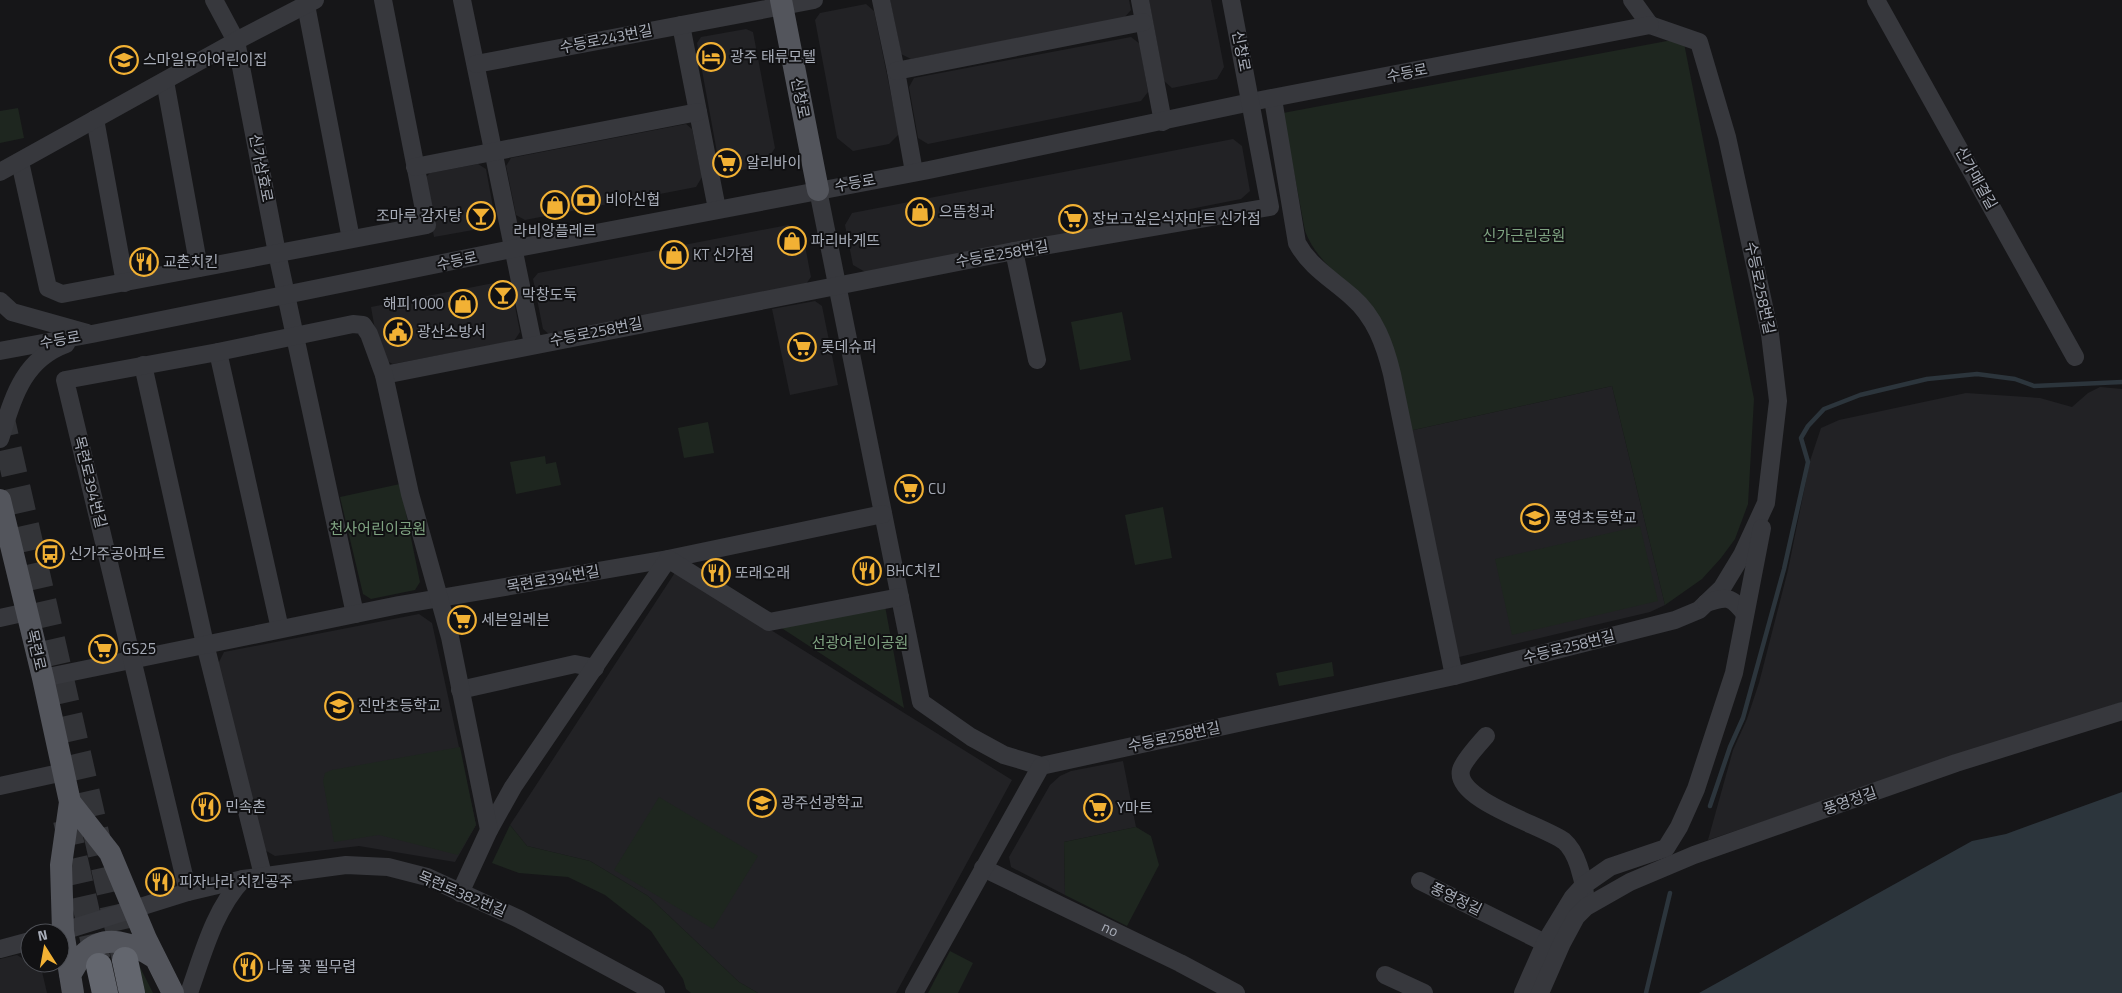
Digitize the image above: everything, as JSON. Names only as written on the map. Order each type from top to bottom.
[{"type":"highway","points":[[125,960],[132,993]]},
{"type":"highway","points":[[99,966],[105,993]]},
{"type":"main road","name":"신창로","points":[[782,3],[818,190]]},
{"type":"main road","name":"목련로","points":[[0,500],[43,678],[70,802],[61,865],[60,923]]},
{"type":"main road","name":"목련로","points":[[70,802],[110,854],[173,993]]},
{"type":"main road","points":[[72,984],[83,955],[94,946],[106,942],[116,941],[138,947],[156,958]]},
{"type":"street","name":"신가삼효로","points":[[214,0],[236,41],[286,295]]},
{"type":"street","points":[[20,162],[48,288],[62,294],[427,225],[383,0]]},
{"type":"street","points":[[462,0],[512,249]]},
{"type":"street","points":[[782,3],[814,0]]},
{"type":"street","points":[[881,0],[914,172]]},
{"type":"street","points":[[1140,0],[1163,122]]},
{"type":"street","name":"신창로","points":[[1232,0],[1251,102]]},
{"type":"street","points":[[1632,0],[1650,25]]},
{"type":"street","name":"신가매결길","points":[[1876,0],[2075,357]]},
{"type":"street","points":[[0,172],[236,41],[311,3],[351,239]]},
{"type":"street","name":"수등로243번길","points":[[476,64],[681,25],[735,7],[782,3]]},
{"type":"street","points":[[896,71],[1144,22]]},
{"type":"street","points":[[681,25],[717,209]]},
{"type":"street","name":"수등로","points":[[0,351],[512,249],[914,172],[1163,122],[1251,102],[1650,25]]},
{"type":"street","name":"수등로258번길","points":[[818,190],[921,702],[971,737],[1004,755],[1040,766],[1454,676],[1675,620],[1699,610],[1722,588],[1742,555],[1766,503],[1778,401],[1770,334],[1727,137],[1699,42],[1650,25]]},
{"type":"street","points":[[165,81],[199,268]]},
{"type":"street","points":[[1273,99],[1297,243],[1305,258],[1353,298],[1368,314],[1383,342],[1392,374],[1454,676]]},
{"type":"street","name":"수등로258번길","points":[[384,375],[533,344],[1014,251],[1270,207],[1251,102]]},
{"type":"street","points":[[415,168],[698,112]]},
{"type":"street","points":[[95,119],[125,283]]},
{"type":"street","name":"수등로258번길","points":[[512,249],[533,344]]},
{"type":"street","points":[[1014,251],[1037,360]]},
{"type":"street","points":[[286,295],[355,614]]},
{"type":"street","points":[[0,301],[12,312],[92,334]]},
{"type":"street","name":"목련로394번길","points":[[188,892],[66,380],[218,352],[353,324],[363,326],[369,334],[384,375],[410,494],[450,637],[489,830]]},
{"type":"street","points":[[0,439],[16,390],[28,371],[56,348],[92,334]]},
{"type":"street","points":[[218,352],[280,629]]},
{"type":"street","points":[[143,365],[205,644],[263,875]]},
{"type":"street","points":[[1523,993],[1545,943],[1573,897],[1584,885],[1610,867],[1666,848],[1679,827],[1696,789],[1734,673],[1766,503]]},
{"type":"street","name":"목련로394번길","points":[[43,678],[355,614],[668,559],[883,514]]},
{"type":"street","points":[[460,893],[489,830],[513,787],[668,559],[769,622],[900,597]]},
{"type":"street","points":[[1706,603],[1723,598],[1735,601],[1745,614]]},
{"type":"street","points":[[0,618],[27,612]]},
{"type":"street","points":[[460,690],[575,664],[595,668]]},
{"type":"street","name":"풍영정길","points":[[1540,993],[1562,943],[1576,917],[1586,907],[1630,882],[1694,854],[1956,763],[2122,711]]},
{"type":"street","points":[[1486,736],[1461,768],[1461,779],[1468,790],[1488,803],[1565,842],[1580,866],[1586,907]]},
{"type":"street","points":[[914,993],[1040,766]]},
{"type":"street","points":[[0,786],[64,772]]},
{"type":"street","name":"목련로382번길","points":[[70,929],[188,892],[263,875],[346,865],[388,867],[427,877],[519,919],[656,993]]},
{"type":"street","name":"no","points":[[983,868],[1171,959],[1236,993]]},
{"type":"street","points":[[189,993],[213,927],[230,893],[243,879]]},
{"type":"street","name":"풍영정길","points":[[1420,881],[1545,943]]},
{"type":"street","points":[[0,949],[20,944]]},
{"type":"street","points":[[1385,975],[1424,993]]},
{"type":"shaded area","points":[[890,0],[1129,0],[1131,10],[1124,18],[911,59],[901,54]]},
{"type":"shaded area","points":[[1149,0],[1211,0],[1224,67],[1217,79],[1172,88],[1164,81]]},
{"type":"shaded area","points":[[866,4],[874,11],[899,134],[889,144],[853,151],[837,138],[815,20],[820,13]]},
{"type":"shaded area","points":[[746,29],[753,32],[775,148],[763,166],[727,173],[720,169],[697,43],[701,37]]},
{"type":"shaded area","points":[[1131,37],[1140,44],[1148,92],[1141,101],[928,144],[918,138],[909,87],[914,78]]},
{"type":"shaded area","points":[[686,124],[692,129],[702,177],[696,187],[525,220],[516,215],[506,166],[511,158]]},
{"type":"shaded area","points":[[1233,139],[1242,146],[1250,191],[1241,199],[867,273],[853,265],[845,225],[852,213]]},
{"type":"shaded area","points":[[478,164],[486,169],[495,218],[490,227],[434,237],[423,180],[430,173]]},
{"type":"shaded area","points":[[788,225],[803,235],[811,277],[806,284],[550,335],[543,329],[533,279],[538,273]]},
{"type":"shaded area","points":[[504,281],[511,286],[520,332],[514,341],[393,364],[380,358],[371,307]]},
{"type":"shaded area","points":[[815,301],[822,306],[838,385],[790,395],[772,309]]},
{"type":"shaded area","name":"풍영초등학교","points":[[1612,386],[1665,605],[1650,612],[1455,658],[1409,431]]},
{"type":"shaded area","points":[[2100,387],[2122,389],[2122,702],[1708,840],[1733,750],[1747,719],[1759,683],[1788,570],[1810,461],[1821,428],[1839,420],[1966,393],[2040,398],[2072,407],[2088,393]]},
{"type":"shaded area","name":"광주선광학교","points":[[676,571],[1012,780],[896,993],[758,993],[739,982],[648,896],[590,861],[527,846],[510,825]]},
{"type":"shaded area","name":"진만초등학교","points":[[419,614],[432,623],[476,825],[455,862],[359,846],[275,856],[263,849],[218,664],[224,652]]},
{"type":"shaded area","points":[[1123,761],[1136,827],[1064,842],[1065,895],[1011,867],[1009,857],[1050,785],[1060,776],[1071,771]]},
{"type":"shaded area","points":[[2122,792],[2122,993],[1699,993],[1972,841],[2006,834]]},
{"type":"shaded area","points":[[17,955],[20,957],[20,973],[42,973],[47,993],[0,993],[0,959]]},
{"type":"green space","name":"신가근린공원","points":[[1683,38],[1754,399],[1748,504],[1735,539],[1702,579],[1665,605],[1612,386],[1409,431],[1394,353],[1382,324],[1365,301],[1318,254],[1305,231],[1283,113]]},
{"type":"green space","points":[[18,108],[24,138],[0,143],[0,111]]},
{"type":"green space","points":[[1122,312],[1131,360],[1080,370],[1071,322]]},
{"type":"green space","points":[[708,422],[714,453],[684,458],[678,428]]},
{"type":"green space","points":[[545,456],[546,464],[556,462],[561,485],[516,494],[510,462]]},
{"type":"green space","name":"천사어린이공원","points":[[400,484],[420,582],[415,590],[371,599],[363,594],[340,497]]},
{"type":"green space","points":[[1163,507],[1172,558],[1135,565],[1125,515]]},
{"type":"green space","points":[[1640,526],[1658,601],[1512,635],[1495,559]]},
{"type":"green space","name":"선광어린이공원","points":[[885,606],[904,708],[780,627]]},
{"type":"green space","points":[[1332,662],[1334,676],[1279,686],[1276,673]]},
{"type":"green space","points":[[460,747],[476,825],[458,855],[379,835],[334,842],[323,781],[325,773],[332,770]]},
{"type":"green space","points":[[659,797],[758,856],[713,929],[614,870]]},
{"type":"green space","points":[[510,825],[527,846],[590,861],[648,896],[739,982],[758,993],[691,993],[686,989],[683,979],[651,931],[605,895],[568,877],[519,873],[492,863]]},
{"type":"green space","points":[[1136,827],[1151,836],[1159,865],[1127,926],[1065,895],[1064,842]]},
{"type":"green space","points":[[950,951],[973,963],[958,993],[928,993]]},
{"type":"green space","points":[[139,965],[153,993],[145,993]]},
{"type":"waterway","points":[[1710,806],[1730,747],[1743,718],[1784,569],[1808,462],[1801,438],[1808,426],[1824,409],[1860,395],[1927,379],[1977,374],[2015,379],[2034,386],[2122,382]]},
{"type":"waterway","points":[[1646,993],[1670,893]]},
{"type":"tunnel","points":[[0,411],[125,960]]},
{"type":"tunnel","points":[[66,820],[99,966]]},
{"type":"place","name":"광주 태류모텔","points":[[711,57]]},
{"type":"place","name":"스마일유아어린이집","points":[[124,60]]},
{"type":"place","name":"알리바이","points":[[727,163]]},
{"type":"place","name":"비아신협","points":[[586,200]]},
{"type":"place","name":"라비앙플레르","points":[[555,205]]},
{"type":"place","name":"으뜸청과","points":[[920,212]]},
{"type":"place","name":"조마루 감자탕","points":[[481,216]]},
{"type":"place","name":"장보고싶은식자마트 신가점","points":[[1073,219]]},
{"type":"place","name":"파리바게뜨","points":[[792,241]]},
{"type":"place","name":"KT 신가점","points":[[674,255]]},
{"type":"place","name":"교촌치킨","points":[[144,262]]},
{"type":"place","name":"막창도둑","points":[[503,295]]},
{"type":"place","name":"해피1000","points":[[463,304]]},
{"type":"place","name":"광산소방서","points":[[398,332]]},
{"type":"place","name":"롯데슈퍼","points":[[802,347]]},
{"type":"place","name":"CU","points":[[909,489]]},
{"type":"place","name":"풍영초등학교","points":[[1535,518]]},
{"type":"place","name":"신가주공아파트","points":[[50,554]]},
{"type":"place","name":"BHC치킨","points":[[867,571]]},
{"type":"place","name":"또래오래","points":[[716,573]]},
{"type":"place","name":"세븐일레븐","points":[[462,620]]},
{"type":"place","name":"GS25","points":[[103,649]]},
{"type":"place","name":"진만초등학교","points":[[339,706]]},
{"type":"place","name":"광주선광학교","points":[[762,803]]},
{"type":"place","name":"민속촌","points":[[206,807]]},
{"type":"place","name":"Y마트","points":[[1098,808]]},
{"type":"place","name":"피자나라 치킨공주","points":[[160,882]]},
{"type":"place","name":"나물 꽃 필무렵","points":[[248,967]]}]
